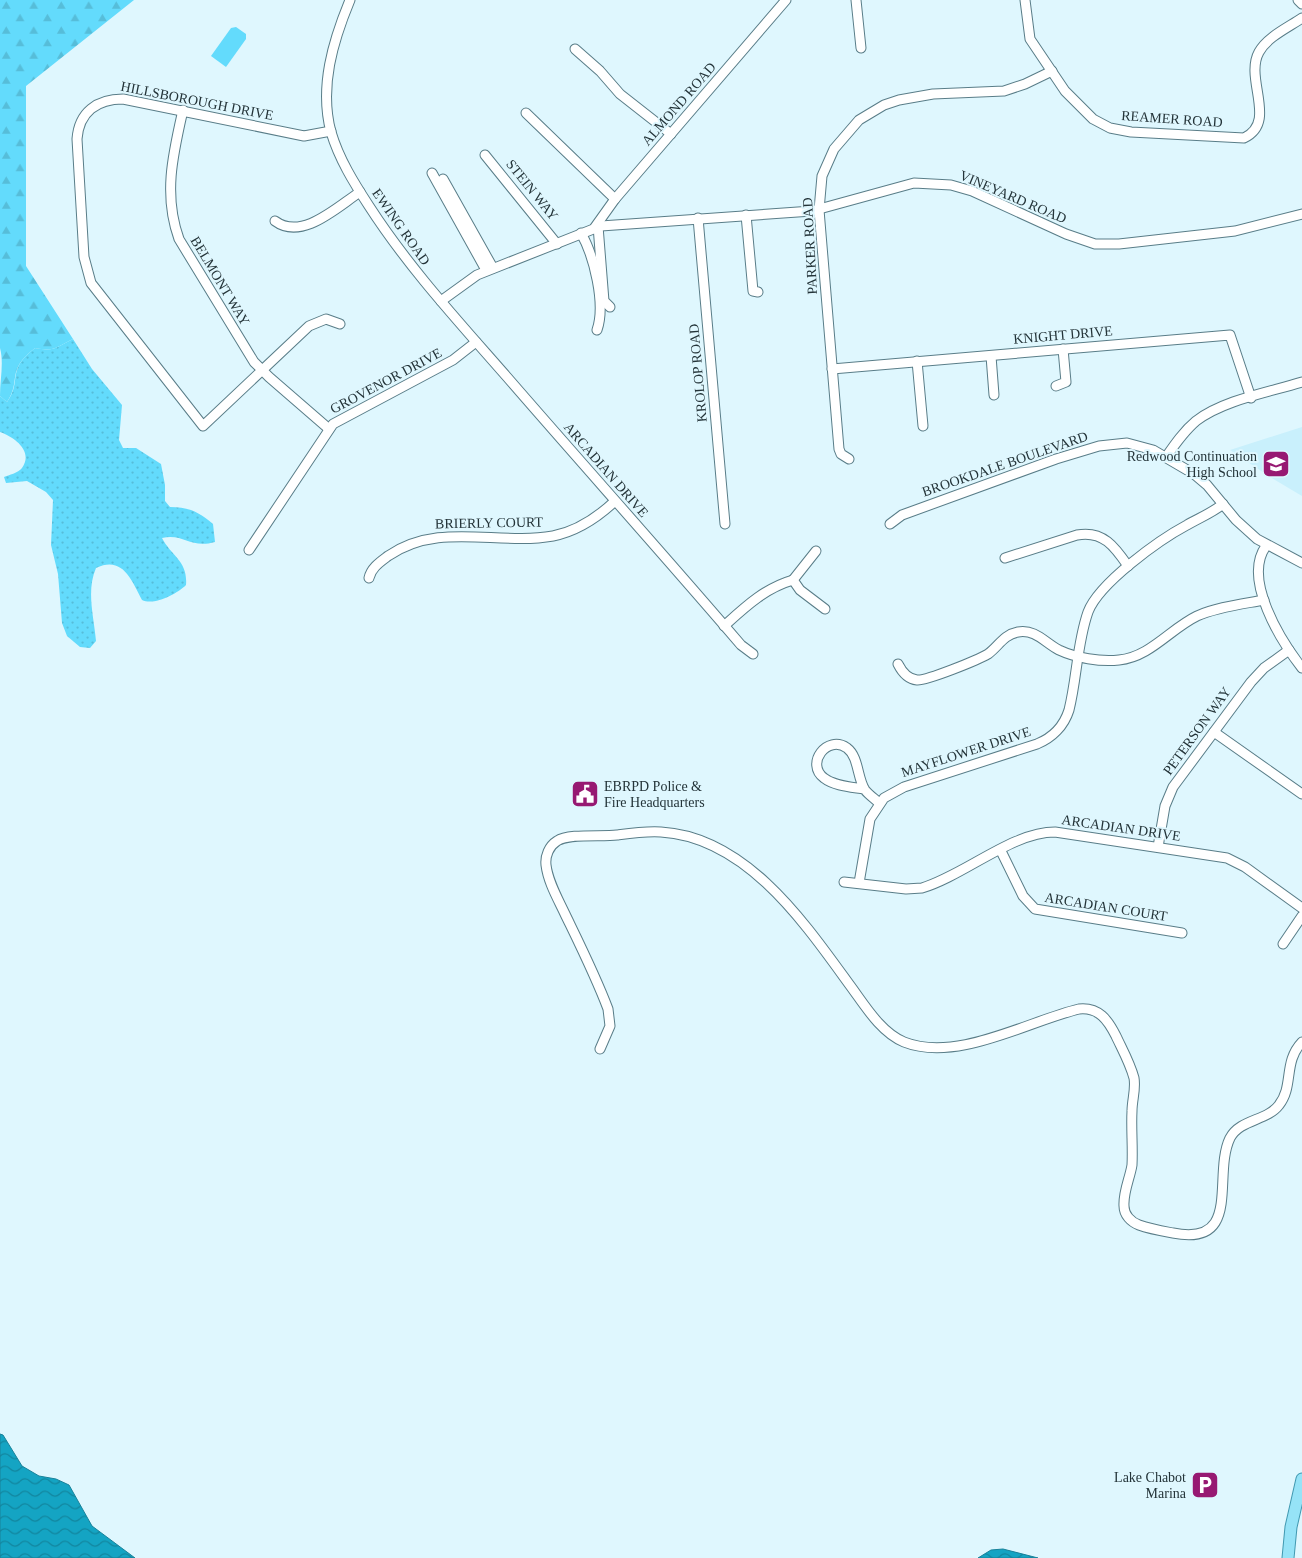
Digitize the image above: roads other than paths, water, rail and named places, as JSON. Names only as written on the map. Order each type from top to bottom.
[{"type":"main road","points":[[1288,1558],[1291,1527],[1302,1479]]},
{"type":"street","name":"EWING ROAD","points":[[350,0],[336,38],[326,85],[331,131],[341,157],[360,192],[400,254],[441,301]]},
{"type":"street","name":"ALMOND ROAD","points":[[596,227],[615,199],[786,0]]},
{"type":"street","points":[[856,0],[861,48]]},
{"type":"street","name":"REAMER ROAD","points":[[1025,0],[1030,39],[1065,91],[1093,119],[1110,128],[1131,132],[1244,138],[1250,135],[1259,123],[1256,66],[1259,52],[1268,41],[1302,18]]},
{"type":"street","points":[[1298,0],[1302,4]]},
{"type":"street","points":[[575,50],[600,71],[620,94],[671,134]]},
{"type":"street","name":"PARKER ROAD","points":[[848,459],[839,450],[819,210],[822,176],[829,158],[850,129],[871,112],[899,100],[915,96],[1004,91],[1025,84],[1052,71]]},
{"type":"street","name":"HILLSBOROUGH DRIVE","points":[[262,370],[203,426],[95,290],[88,275],[84,256],[78,130],[84,115],[94,105],[108,99],[123,99],[304,136],[331,131]]},
{"type":"street","name":"BELMONT WAY","points":[[183,110],[169,186],[170,208],[175,229],[183,248],[228,323],[262,370],[329,429]]},
{"type":"street","points":[[526,113],[615,199]]},
{"type":"street","name":"STEIN WAY","points":[[485,155],[557,244]]},
{"type":"street","points":[[432,173],[490,269]]},
{"type":"street","points":[[443,179],[490,269]]},
{"type":"street","name":"VINEYARD ROAD","points":[[596,227],[819,210],[914,183],[951,185],[972,191],[1066,234],[1095,244],[1119,244],[1236,231],[1302,214]]},
{"type":"street","points":[[275,222],[286,228],[300,228],[312,223],[360,192]]},
{"type":"street","points":[[746,216],[753,292],[758,292]]},
{"type":"street","name":"KROLOP ROAD","points":[[698,218],[725,524]]},
{"type":"street","points":[[441,301],[462,284],[490,269],[596,227],[604,301],[610,307]]},
{"type":"street","points":[[581,233],[590,252],[596,275],[600,316],[597,330]]},
{"type":"street","name":"ARCADIAN DRIVE","points":[[441,301],[740,645],[753,654]]},
{"type":"street","points":[[262,370],[314,322],[326,319],[340,324]]},
{"type":"street","name":"KNIGHT DRIVE","points":[[832,369],[1230,335],[1251,398]]},
{"type":"street","name":"GROVENOR DRIVE","points":[[249,550],[329,429],[348,415],[453,360],[476,342]]},
{"type":"street","points":[[1056,386],[1066,382],[1063,349]]},
{"type":"street","points":[[990,356],[994,395]]},
{"type":"street","points":[[917,362],[923,426]]},
{"type":"street","points":[[1166,457],[1187,430],[1204,415],[1302,382]]},
{"type":"street","name":"BROOKDALE BOULEVARD","points":[[890,524],[898,517],[1035,466],[1099,446],[1117,443],[1137,444],[1154,450],[1201,479],[1241,525],[1266,546],[1302,563]]},
{"type":"street","name":"BRIERLY COURT","points":[[369,578],[371,571],[382,561],[416,542],[444,536],[536,537],[555,535],[589,522],[615,501]]},
{"type":"street","name":"MAYFLOWER DRIVE","points":[[879,803],[904,787],[1047,739],[1060,727],[1067,716],[1085,622],[1091,604],[1105,586],[1128,566],[1178,530],[1223,504]]},
{"type":"street","points":[[1005,558],[1077,535],[1089,534],[1099,535],[1108,541],[1128,566]]},
{"type":"street","points":[[1266,546],[1260,567],[1264,600],[1272,621],[1302,668]]},
{"type":"street","points":[[724,626],[767,591],[793,580],[816,551]]},
{"type":"street","points":[[793,580],[800,590],[825,608]]},
{"type":"street","points":[[898,664],[906,676],[912,679],[925,680],[987,654],[1005,637],[1021,632],[1037,635],[1059,650],[1079,656],[1112,661],[1133,658],[1152,648],[1198,616],[1264,600]]},
{"type":"street","name":"PETERSON WAY","points":[[1158,847],[1168,798],[1181,775],[1257,675],[1289,650]]},
{"type":"street","points":[[1214,732],[1302,794]]},
{"type":"street","points":[[859,883],[867,829],[879,803],[864,789],[854,759],[846,748],[840,745],[830,745],[821,751],[817,764],[821,776],[830,781],[864,789]]},
{"type":"street","points":[[600,1049],[610,1026],[608,1009],[556,893],[548,872],[546,858],[550,848],[563,838],[644,832],[661,832],[692,837],[719,848],[739,861],[783,902],[818,942],[874,1017],[892,1035],[904,1042],[926,1047],[958,1045],[1003,1036],[1079,1009],[1090,1010],[1101,1015],[1110,1025],[1130,1065],[1135,1083],[1132,1109],[1132,1166],[1124,1206],[1129,1218],[1140,1226],[1191,1236],[1203,1233],[1212,1226],[1220,1209],[1226,1154],[1230,1139],[1240,1127],[1269,1114],[1280,1105],[1286,1091],[1290,1059],[1302,1042]]},
{"type":"street","name":"ARCADIAN DRIVE","points":[[844,882],[906,889],[922,888],[1033,835],[1047,832],[1227,858],[1245,867],[1302,908]]},
{"type":"street","name":"ARCADIAN COURT","points":[[1000,850],[1023,896],[1035,909],[1182,933]]},
{"type":"street","points":[[1282,944],[1302,916]]},
{"type":"water","points":[[0,1434],[3,1435],[22,1466],[39,1476],[56,1479],[69,1485],[92,1526],[135,1558],[0,1558]]},
{"type":"water","points":[[1003,1549],[1038,1558],[978,1558],[991,1550]]},
{"type":"place","name":"Redwood Continuation High School","points":[[1276,464]]},
{"type":"place","name":"EBRPD Police & Fire Headquarters","points":[[585,794]]},
{"type":"place","name":"Lake Chabot Marina","points":[[1205,1485]]}]
